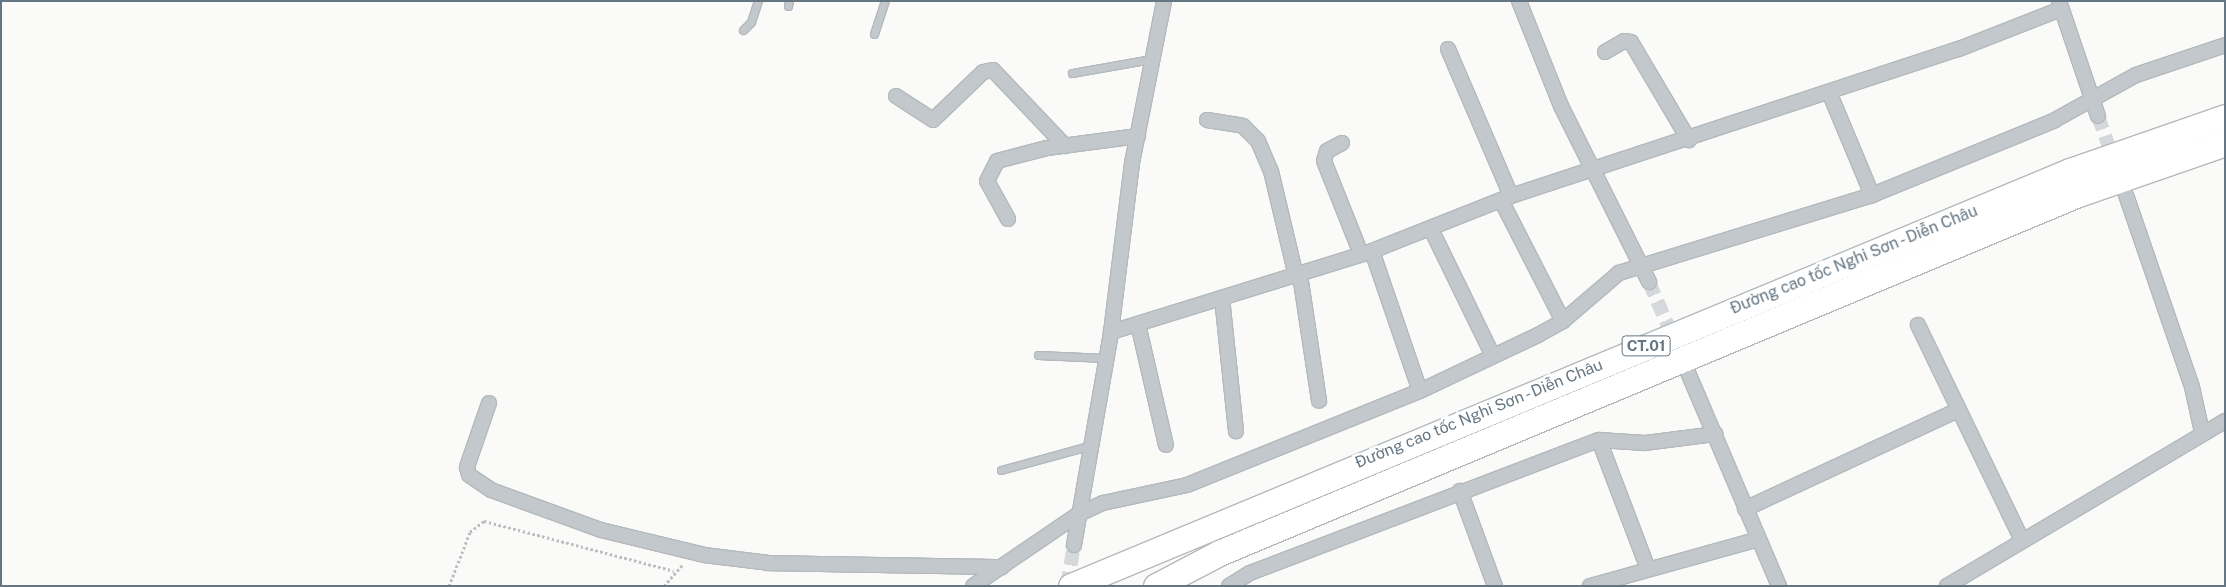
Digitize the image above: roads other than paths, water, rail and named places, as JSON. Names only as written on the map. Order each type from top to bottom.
[{"type":"highway","name":"Đường cao tốc Nghi Sơn - Diễn Châu","points":[[1071,586],[2060,175],[2225,117]]},
{"type":"highway","name":"Đường cao tốc Nghi Sơn - Diễn Châu","points":[[1156,586],[1219,553],[2078,194],[2225,143]]},
{"type":"street","points":[[1074,545],[1077,515],[1092,445],[1112,332],[1138,136],[1151,59],[1164,1]]},
{"type":"street","points":[[1519,1],[1547,75],[1649,282]]},
{"type":"street","points":[[1112,332],[1298,275],[1366,252],[1506,198],[1689,140],[1829,92],[2060,5],[2093,95],[2098,116]]},
{"type":"street","points":[[1605,52],[1624,41],[1631,42],[1689,140]]},
{"type":"street","points":[[973,586],[1077,515],[1103,503],[1186,485],[1420,391],[1563,320],[1599,286],[1640,265],[1872,196],[2053,121],[2093,95],[2136,75],[2225,45]]},
{"type":"street","points":[[1448,49],[1506,198],[1563,320]]},
{"type":"street","points":[[896,96],[933,120],[976,78],[993,70],[1065,146]]},
{"type":"street","points":[[1829,92],[1872,196]]},
{"type":"street","points":[[1207,120],[1243,126],[1258,141],[1271,172],[1298,275],[1320,401]]},
{"type":"street","points":[[1008,219],[989,188],[992,165],[1007,156],[1138,136]]},
{"type":"street","points":[[1342,143],[1327,151],[1324,161],[1366,252],[1420,391]]},
{"type":"street","points":[[2126,195],[2192,387],[2202,432]]},
{"type":"street","points":[[1431,228],[1493,356]]},
{"type":"street","points":[[1222,298],[1236,431]]},
{"type":"street","points":[[1138,324],[1166,445]]},
{"type":"street","points":[[1918,324],[2022,540]]},
{"type":"street","points":[[1689,375],[1779,586]]},
{"type":"street","points":[[489,403],[467,467],[478,483],[601,530],[698,554],[769,563],[1002,567]]},
{"type":"street","points":[[1745,508],[1958,410]]},
{"type":"street","points":[[1947,586],[2202,432],[2225,421]]},
{"type":"street","points":[[1229,586],[1460,492],[1599,440],[1645,443],[1714,434]]},
{"type":"street","points":[[1599,440],[1648,569]]},
{"type":"street","points":[[1460,492],[1495,586]]},
{"type":"street","points":[[1590,586],[1759,539]]},
{"type":"lane","points":[[742,30],[751,22],[758,1]]},
{"type":"lane","points":[[874,34],[885,1]]},
{"type":"lane","points":[[1072,74],[1151,59]]},
{"type":"lane","points":[[1038,355],[1106,358]]},
{"type":"lane","points":[[1001,470],[1092,445]]},
{"type":"tunnel","points":[[2098,116],[2114,161]]},
{"type":"tunnel","points":[[1649,282],[1675,342]]},
{"type":"tunnel","points":[[1067,586],[1074,545]]}]
